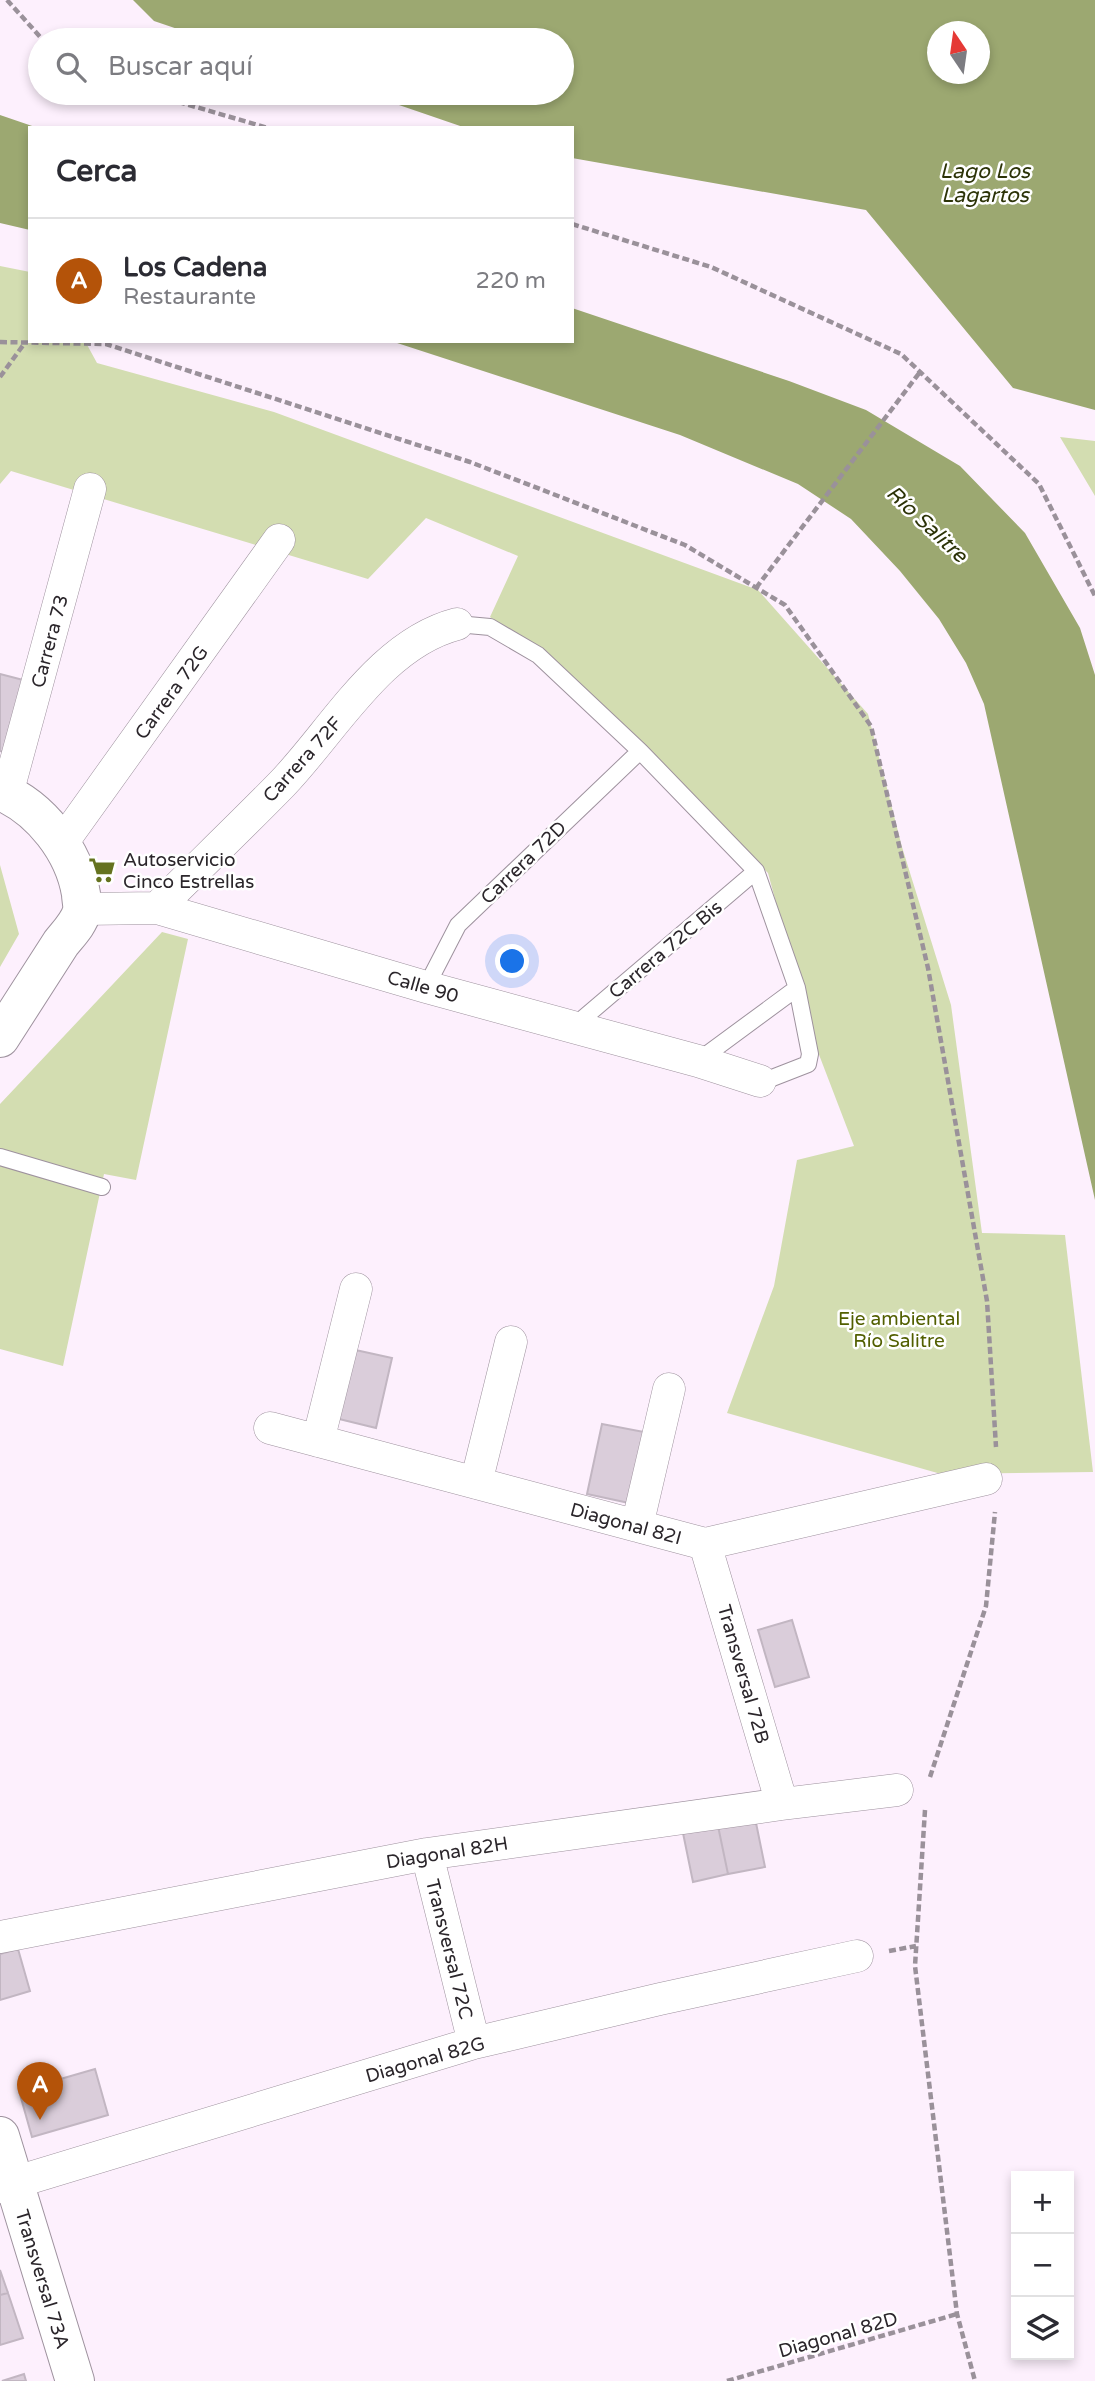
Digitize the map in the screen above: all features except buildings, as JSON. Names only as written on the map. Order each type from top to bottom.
[{"type":"street","name":"Carrera 73","points":[[4,792],[90,489]]},
{"type":"street","name":"Carrera 72G","points":[[62,843],[279,540]]},
{"type":"street","name":"Carrera 72F","points":[[157,908],[284,782],[384,665],[434,630],[457,624]]},
{"type":"street","points":[[0,1038],[83,909],[78,879],[62,843],[43,821],[4,792]]},
{"type":"street","name":"Calle 90","points":[[83,909],[157,908],[426,987],[698,1061],[760,1081]]},
{"type":"street","points":[[318,1441],[356,1289]]},
{"type":"street","points":[[475,1483],[511,1342]]},
{"type":"street","points":[[637,1526],[669,1389]]},
{"type":"street","name":"Diagonal 82I","points":[[270,1428],[705,1544],[992,1478]]},
{"type":"street","name":"Transversal 72B","points":[[705,1544],[782,1804]]},
{"type":"street","name":"Diagonal 82H","points":[[0,1937],[427,1854],[782,1804],[917,1793]]},
{"type":"street","name":"Transversal 72C","points":[[427,1854],[474,2043]]},
{"type":"street","name":"Diagonal 82G","points":[[7,2185],[474,2043],[857,1956]]},
{"type":"street","name":"Transversal 73A","points":[[0,2136],[7,2185],[75,2381]]},
{"type":"lane","points":[[457,624],[490,627],[538,655],[639,751],[756,871],[797,988],[810,1060],[808,1064],[760,1081]]},
{"type":"lane","name":"Carrera 72D","points":[[426,987],[458,925],[639,751]]},
{"type":"lane","name":"Carrera 72C Bis","points":[[573,1027],[756,871]]},
{"type":"lane","points":[[698,1061],[797,988]]},
{"type":"lane","points":[[0,1157],[102,1187]]},
{"type":"path","points":[[7,0],[32,28]]},
{"type":"path","points":[[189,105],[261,126]]},
{"type":"path","points":[[574,225],[711,267],[901,354],[1039,484],[1095,596]]},
{"type":"path","points":[[0,342],[106,344],[470,462],[685,545],[785,605],[871,726],[928,968],[985,1288],[992,1478],[986,1606],[917,1793],[915,1966],[957,2314],[975,2381]]},
{"type":"path","points":[[0,377],[25,343]]},
{"type":"path","points":[[756,588],[920,372]]},
{"type":"path","name":"Diagonal 82D","points":[[727,2381],[957,2314]]},
{"type":"green space","name":"Eje ambiental Río Salitre","points":[[0,266],[28,272],[28,343],[86,343],[97,363],[274,412],[758,590],[868,714],[902,847],[951,1005],[982,1233],[1065,1235],[1093,1472],[941,1474],[727,1413],[774,1286],[797,1160],[854,1146],[813,1039],[768,873],[600,703],[490,617],[518,556],[426,518],[368,579],[11,471],[0,484]]},
{"type":"green space","points":[[1060,437],[1095,441],[1095,496]]},
{"type":"green space","points":[[0,865],[19,934],[0,967]]},
{"type":"green space","points":[[162,932],[188,939],[136,1180],[104,1174],[63,1366],[0,1349],[0,1104]]},
{"type":"water","name":"Lago Los Lagartos","points":[[133,0],[1095,0],[1095,410],[1013,388],[866,210],[574,158],[574,126],[460,126],[399,105],[574,105],[574,28],[175,28],[154,21]]},
{"type":"water","points":[[0,115],[32,126],[28,126],[28,230],[0,223]]},
{"type":"water","name":"Río Salitre","points":[[574,309],[789,381],[866,410],[960,466],[1025,533],[1080,628],[1095,675],[1095,1200],[984,704],[966,663],[939,619],[900,571],[851,519],[798,484],[680,435],[397,343],[574,343]]},
{"type":"place","name":"Autoservicio Cinco Estrellas","points":[[102,870]]},
{"type":"place","name":"Los Cadena","points":[[40,2120]]}]
